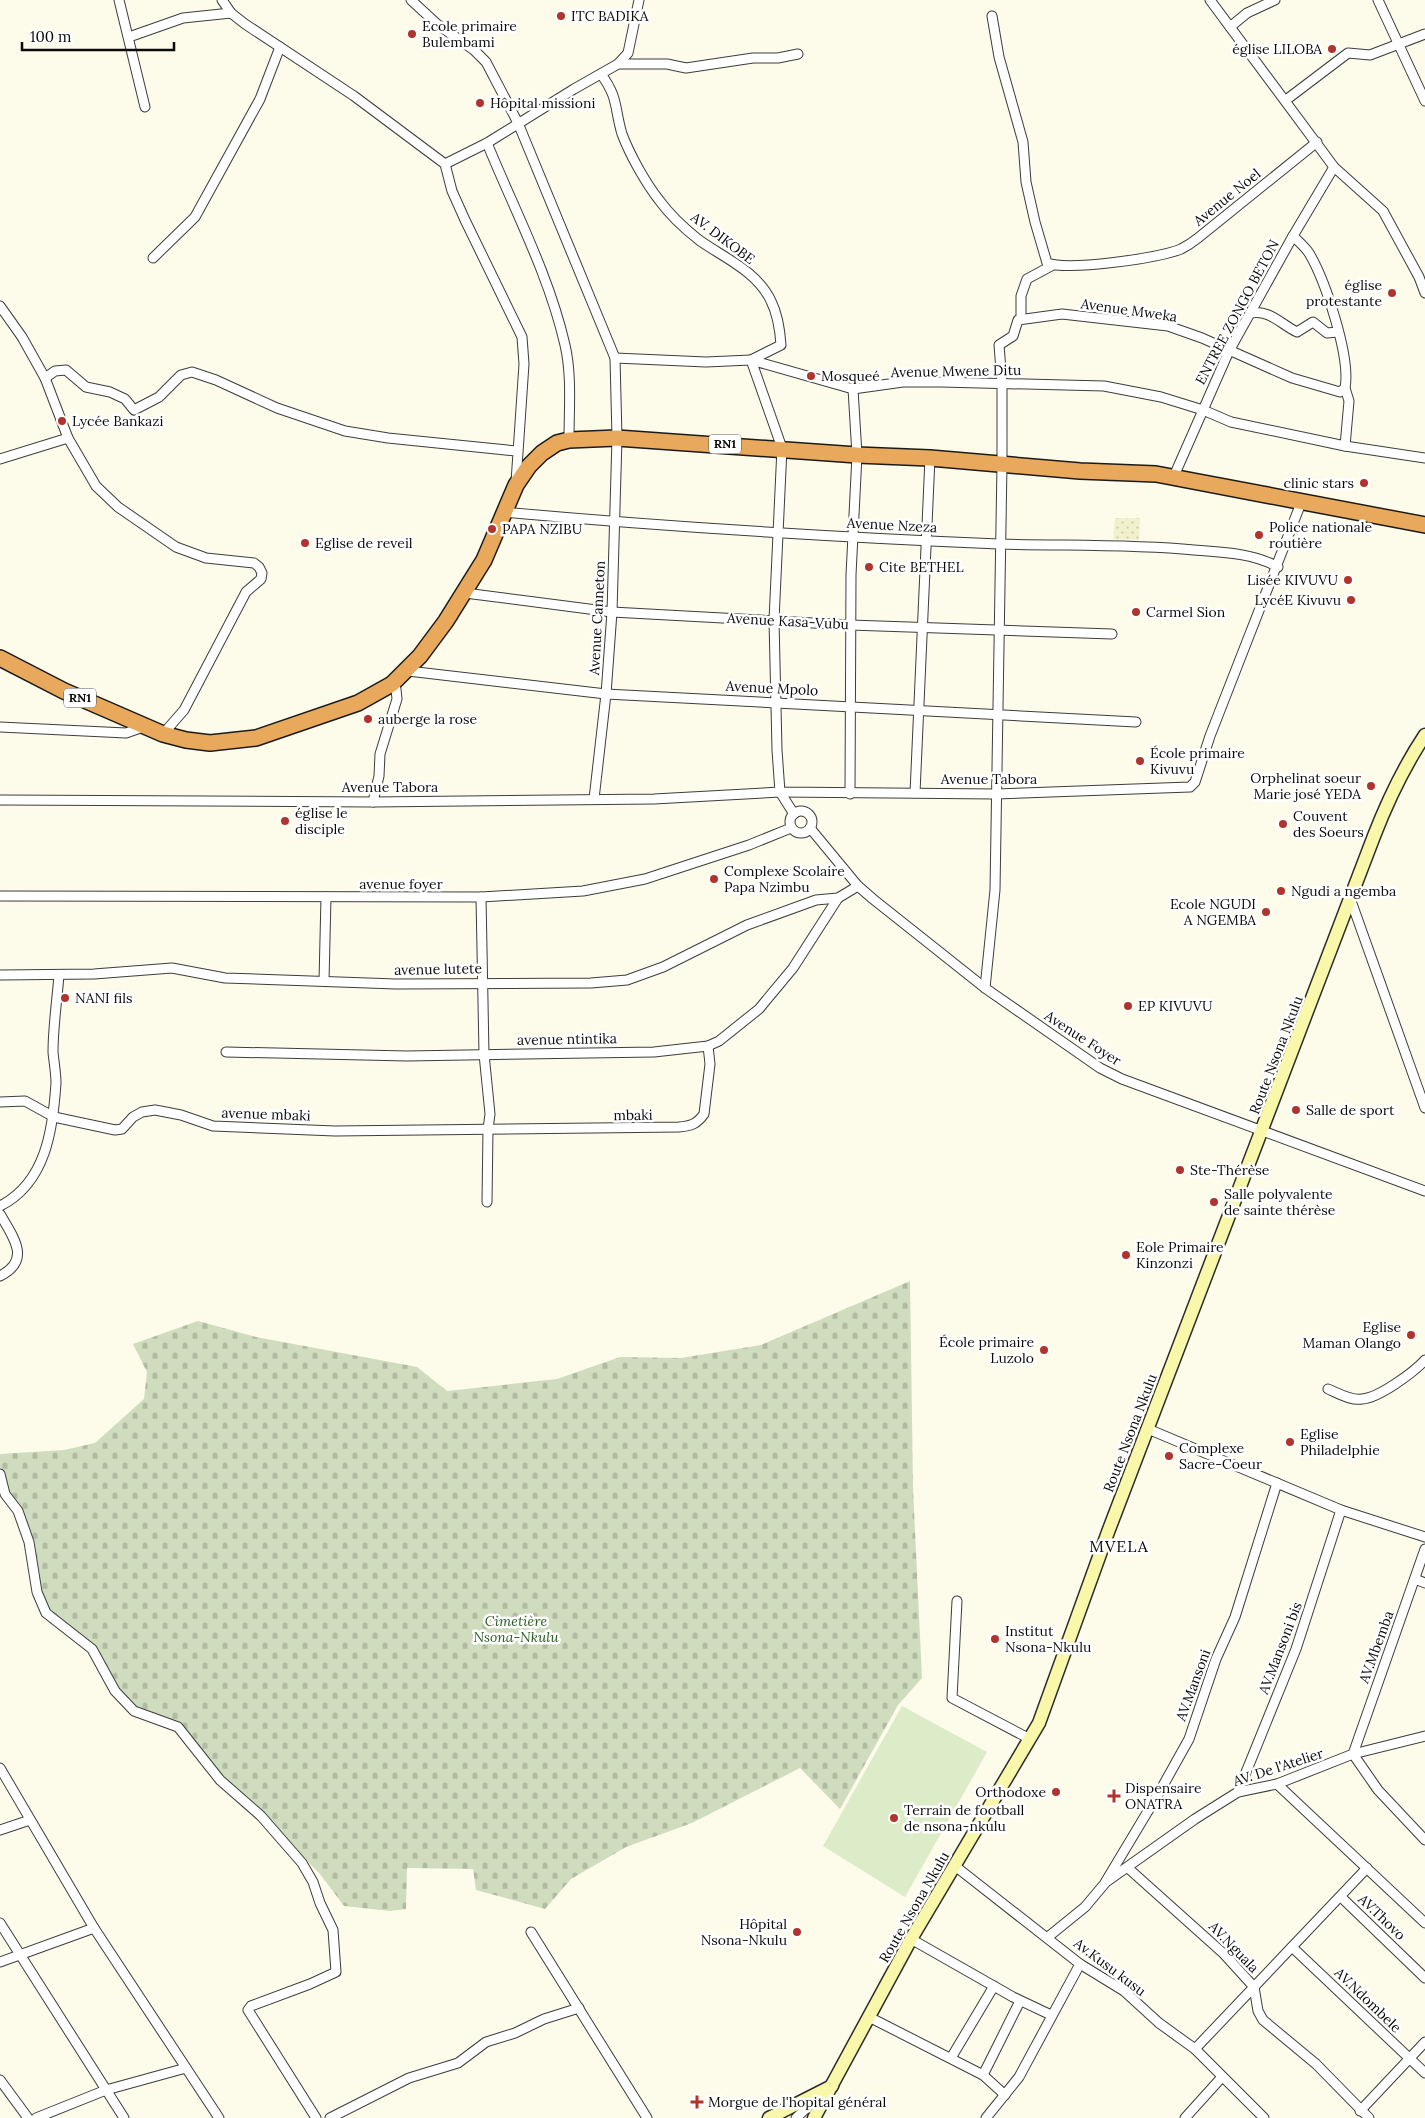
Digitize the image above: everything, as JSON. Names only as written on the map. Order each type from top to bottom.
[{"type":"highway","name":"RN1","points":[[0,658],[64,691],[163,734],[186,740],[210,743],[256,738],[358,703],[392,684],[408,671],[465,593],[484,560],[516,485],[542,453],[557,443],[569,440],[617,438],[1174,476],[1301,503],[1425,525]]},
{"type":"street","points":[[119,0],[145,107]]},
{"type":"street","points":[[222,0],[231,13],[368,106],[445,164],[452,191],[522,337],[524,381],[516,451],[516,485]]},
{"type":"street","points":[[411,0],[437,24],[481,56],[518,123],[615,358],[706,362],[751,360],[854,389],[857,455],[850,625],[850,794]]},
{"type":"street","points":[[1210,0],[1334,166],[1384,211],[1420,277],[1425,293]]},
{"type":"street","points":[[1230,27],[1247,13],[1275,0]]},
{"type":"street","points":[[1378,0],[1425,101]]},
{"type":"street","points":[[445,164],[487,143],[618,64],[628,53],[638,1]]},
{"type":"street","points":[[129,37],[183,18],[231,13]]},
{"type":"street","points":[[992,16],[999,57],[1023,142],[1026,182],[1035,222],[1044,258],[1047,263],[1054,265]]},
{"type":"street","points":[[1286,100],[1348,53],[1370,55],[1425,34]]},
{"type":"street","points":[[153,258],[195,217],[260,100],[280,47]]},
{"type":"street","points":[[618,64],[667,64],[686,68],[753,58],[778,58],[798,54]]},
{"type":"street","name":"AV. DIKOBE","points":[[601,74],[613,91],[623,135],[658,198],[672,216],[700,240],[747,273],[771,300],[779,325],[781,345],[751,360]]},
{"type":"street","name":"Avenue Noel","points":[[1054,265],[1111,262],[1146,257],[1167,253],[1190,244],[1317,142]]},
{"type":"street","points":[[487,143],[535,259],[565,345],[568,365],[569,440]]},
{"type":"street","name":"ENTREE ZONGO BETON","points":[[1174,476],[1230,351],[1334,166]]},
{"type":"street","points":[[1293,236],[1308,252],[1315,266],[1338,332],[1346,370],[1342,390],[1349,401],[1345,446]]},
{"type":"street","points":[[984,988],[995,890],[1002,464],[1002,382],[999,345],[1013,336],[1018,320],[1023,318],[1021,296],[1027,279],[1054,265]]},
{"type":"street","points":[[0,306],[22,337],[45,378],[68,438],[96,486],[118,507],[176,547],[206,558],[254,563],[262,573],[261,579],[246,592],[184,710],[163,734]]},
{"type":"street","points":[[1251,312],[1277,318],[1297,332],[1314,322],[1327,333],[1338,332]]},
{"type":"street","name":"Avenue Mweka","points":[[1023,318],[1062,314],[1168,326],[1292,378],[1342,390]]},
{"type":"street","name":"Avenue Canneton","points":[[594,799],[606,694],[612,612],[617,438],[615,358]]},
{"type":"street","points":[[751,360],[782,448],[774,620],[775,702],[780,792],[794,814]]},
{"type":"street","points":[[45,378],[55,371],[66,370],[86,387],[110,392],[125,399],[134,410],[159,397],[181,375],[192,372],[216,380],[277,408],[346,431],[388,438],[516,451]]},
{"type":"street","name":"Avenue Mwene Ditu","points":[[854,389],[902,382],[1002,382],[1104,386],[1161,397],[1203,410],[1231,422],[1345,446],[1425,458]]},
{"type":"street","points":[[0,460],[68,438]]},
{"type":"street","points":[[915,793],[930,458]]},
{"type":"street","points":[[1278,567],[1301,503]]},
{"type":"street","name":"Avenue Nzeza","points":[[503,512],[616,522],[853,537],[1000,544],[1165,547],[1248,556],[1278,567]]},
{"type":"street","name":"Avenue Tabora","points":[[0,800],[373,802],[654,800],[780,792],[996,794],[1187,788],[1195,782],[1210,736],[1278,567]]},
{"type":"street","name":"Avenue Kasa-Vubu","points":[[465,593],[612,612],[850,625],[1112,634]]},
{"type":"street","name":"Avenue Mpolo","points":[[408,671],[606,694],[850,705],[1136,722]]},
{"type":"street","points":[[373,802],[379,776],[381,749],[397,700],[396,688],[392,684]]},
{"type":"street","points":[[0,727],[126,733],[146,726]]},
{"type":"street","name":"Route Nsona Nkulu","points":[[814,2118],[911,1939],[1030,1739],[1042,1714],[1148,1429],[1393,788],[1425,735]]},
{"type":"street","points":[[802,811],[808,814],[812,821],[810,828],[800,834],[791,828],[790,820],[794,814],[802,811]]},
{"type":"street","name":"avenue foyer","points":[[0,896],[480,898],[583,891],[645,879],[749,845],[791,828]]},
{"type":"street","name":"Avenue Foyer","points":[[810,828],[858,886],[984,988],[1100,1068],[1122,1079],[1262,1132],[1425,1191]]},
{"type":"street","name":"avenue lutete","points":[[0,975],[58,975],[172,968],[225,978],[396,984],[481,982],[591,983],[627,980],[655,971],[747,925],[816,900],[838,898],[858,886]]},
{"type":"street","points":[[324,981],[326,897]]},
{"type":"street","points":[[480,898],[484,1054],[490,1114],[487,1202]]},
{"type":"street","name":"avenue ntintika","points":[[226,1052],[407,1056],[654,1052],[708,1046],[719,1041],[759,1009],[793,968],[838,898]]},
{"type":"street","points":[[1350,898],[1425,1108]]},
{"type":"street","points":[[0,1206],[26,1186],[47,1149],[54,1117],[53,1106],[56,1083],[53,1053],[58,975]]},
{"type":"street","name":"mbaki","points":[[488,1129],[576,1130],[691,1126],[699,1121],[706,1106],[710,1064],[708,1046]]},
{"type":"street","name":"avenue mbaki","points":[[0,1102],[25,1101],[54,1117],[115,1130],[122,1129],[133,1117],[142,1112],[154,1110],[181,1115],[213,1126],[335,1131],[488,1129]]},
{"type":"street","points":[[0,1214],[18,1250],[18,1259],[12,1269],[0,1276]]},
{"type":"street","points":[[1328,1389],[1350,1398],[1362,1399],[1399,1380],[1425,1360]]},
{"type":"street","points":[[1148,1429],[1341,1510],[1425,1537]]},
{"type":"street","points":[[0,1474],[5,1494],[18,1511],[29,1542],[37,1592],[46,1612],[92,1649],[115,1691],[128,1706],[141,1714],[178,1727],[220,1780],[261,1816],[291,1850],[313,1882],[333,1930],[336,1972],[251,2006],[248,2010],[316,2118]]},
{"type":"street","name":"AV.Mansoni","points":[[1106,1882],[1160,1791],[1188,1739],[1216,1659],[1235,1617],[1277,1483]]},
{"type":"street","name":"AV.Mansoni bis","points":[[1238,1792],[1296,1648],[1341,1510]]},
{"type":"street","name":"AV.Mbemba","points":[[1353,1754],[1425,1549]]},
{"type":"street","points":[[1415,1579],[1425,1583]]},
{"type":"street","points":[[956,1601],[952,1698],[1030,1739]]},
{"type":"street","name":"AV. De l'Atelier","points":[[1106,1882],[1195,1818],[1238,1792],[1277,1784],[1353,1754],[1425,1736]]},
{"type":"street","points":[[1353,1754],[1378,1790],[1425,1840]]},
{"type":"street","points":[[0,1768],[94,1928],[219,2118]]},
{"type":"street","points":[[1277,1784],[1425,1922]]},
{"type":"street","points":[[0,1830],[30,1820]]},
{"type":"street","name":"Av.Kusu kusu","points":[[955,1866],[1048,1937],[1080,1964],[1124,1991],[1159,2022],[1195,2049],[1264,2118]]},
{"type":"street","name":"AV.Nguala","points":[[1128,1868],[1224,1954],[1254,1987],[1258,2012],[1263,2020],[1316,2064],[1360,2111],[1369,2118]]},
{"type":"street","points":[[1195,2049],[1367,1868]]},
{"type":"street","points":[[1048,1937],[1085,1907],[1106,1882]]},
{"type":"street","name":"AV.Thovo","points":[[1341,1897],[1425,1978]]},
{"type":"street","points":[[0,1923],[124,2118]]},
{"type":"street","points":[[0,1962],[94,1928]]},
{"type":"street","points":[[531,1932],[646,2118]]},
{"type":"street","points":[[911,1939],[1020,2001],[1051,2015]]},
{"type":"street","name":"AV.Ndombele","points":[[1292,1947],[1425,2073]]},
{"type":"street","points":[[986,2118],[1019,2077],[1080,1964]]},
{"type":"street","points":[[951,2058],[994,1986]]},
{"type":"street","points":[[982,2075],[1020,2001]]},
{"type":"street","points":[[330,2118],[409,2078],[458,2063],[486,2042],[515,2033],[544,2019],[579,2008]]},
{"type":"street","points":[[869,2017],[982,2075],[1005,2095]]},
{"type":"street","points":[[1360,2111],[1425,2042]]},
{"type":"street","points":[[36,2118],[106,2090],[186,2068]]},
{"type":"street","points":[[1186,2118],[1222,2077]]},
{"type":"street","points":[[0,2080],[28,2118]]},
{"type":"street","points":[[768,2118],[832,2086]]},
{"type":"street","points":[[796,2118],[812,2103],[815,2095]]},
{"type":"green space","points":[[1115,518],[1140,518],[1139,540],[1113,539]]},
{"type":"green space","name":"Cimetière Nsona-Nkulu","points":[[910,1281],[913,1489],[922,1678],[898,1705],[840,1809],[800,1768],[692,1823],[626,1847],[571,1879],[545,1909],[476,1890],[473,1869],[407,1868],[406,1909],[390,1911],[344,1906],[320,1874],[216,1768],[179,1724],[127,1703],[115,1686],[106,1665],[49,1612],[0,1467],[0,1454],[64,1450],[95,1443],[144,1399],[147,1372],[133,1344],[198,1321],[256,1337],[417,1367],[447,1391],[557,1379],[620,1357],[681,1358],[761,1345]]},
{"type":"green space","name":"Terrain de football de nsona-nkulu","points":[[902,1706],[987,1752],[905,1897],[823,1846]]},
{"type":"place","name":"ITC BADIKA","points":[[561,16]]},
{"type":"place","name":"Ecole primaire Bulembami","points":[[412,34]]},
{"type":"place","name":"église LILOBA","points":[[1332,49]]},
{"type":"place","name":"Hôpital missioni","points":[[480,103]]},
{"type":"place","name":"église protestante","points":[[1392,293]]},
{"type":"place","name":"Mosqueé","points":[[811,376]]},
{"type":"place","name":"Lycée Bankazi","points":[[62,421]]},
{"type":"place","name":"clinic stars","points":[[1364,483]]},
{"type":"place","name":"PAPA NZIBU","points":[[492,529]]},
{"type":"place","name":"Police nationale routière","points":[[1259,535]]},
{"type":"place","name":"Eglise de reveil","points":[[305,543]]},
{"type":"place","name":"Cite BETHEL","points":[[869,567]]},
{"type":"place","name":"Lisée KIVUVU","points":[[1348,580]]},
{"type":"place","name":"LycéE Kivuvu","points":[[1351,600]]},
{"type":"place","name":"Carmel Sion","points":[[1136,612]]},
{"type":"place","name":"auberge la rose","points":[[368,719]]},
{"type":"place","name":"École primaire Kivuvu","points":[[1140,761]]},
{"type":"place","name":"Orphelinat soeur Marie josé YEDA","points":[[1371,786]]},
{"type":"place","name":"église le disciple","points":[[285,821]]},
{"type":"place","name":"Couvent des Soeurs","points":[[1283,824]]},
{"type":"place","name":"Complexe Scolaire Papa Nzimbu","points":[[714,879]]},
{"type":"place","name":"Ngudi a ngemba","points":[[1281,891]]},
{"type":"place","name":"Ecole NGUDI A NGEMBA","points":[[1266,912]]},
{"type":"place","name":"NANI fils","points":[[65,998]]},
{"type":"place","name":"EP KIVUVU","points":[[1128,1006]]},
{"type":"place","name":"Salle de sport","points":[[1296,1110]]},
{"type":"place","name":"Ste-Thérèse","points":[[1180,1170]]},
{"type":"place","name":"Salle polyvalente de sainte thérèse","points":[[1214,1202]]},
{"type":"place","name":"Eole Primaire Kinzonzi","points":[[1126,1255]]},
{"type":"place","name":"Eglise Maman Olango","points":[[1411,1335]]},
{"type":"place","name":"École primaire Luzolo","points":[[1044,1350]]},
{"type":"place","name":"Eglise Philadelphie","points":[[1290,1442]]},
{"type":"place","name":"Complexe Sacre-Coeur","points":[[1169,1456]]},
{"type":"place","name":"Institut Nsona-Nkulu","points":[[995,1639]]},
{"type":"place","name":"Orthodoxe","points":[[1056,1792]]},
{"type":"place","name":"Dispensaire ONATRA","points":[[1114,1796]]},
{"type":"place","name":"Terrain de football de nsona-nkulu","points":[[894,1818]]},
{"type":"place","name":"Hôpital Nsona-Nkulu","points":[[797,1932]]},
{"type":"place","name":"Morgue de l'hopital général","points":[[697,2102]]},
{"type":"district","name":"MVELA","points":[[1119,1546]]}]
